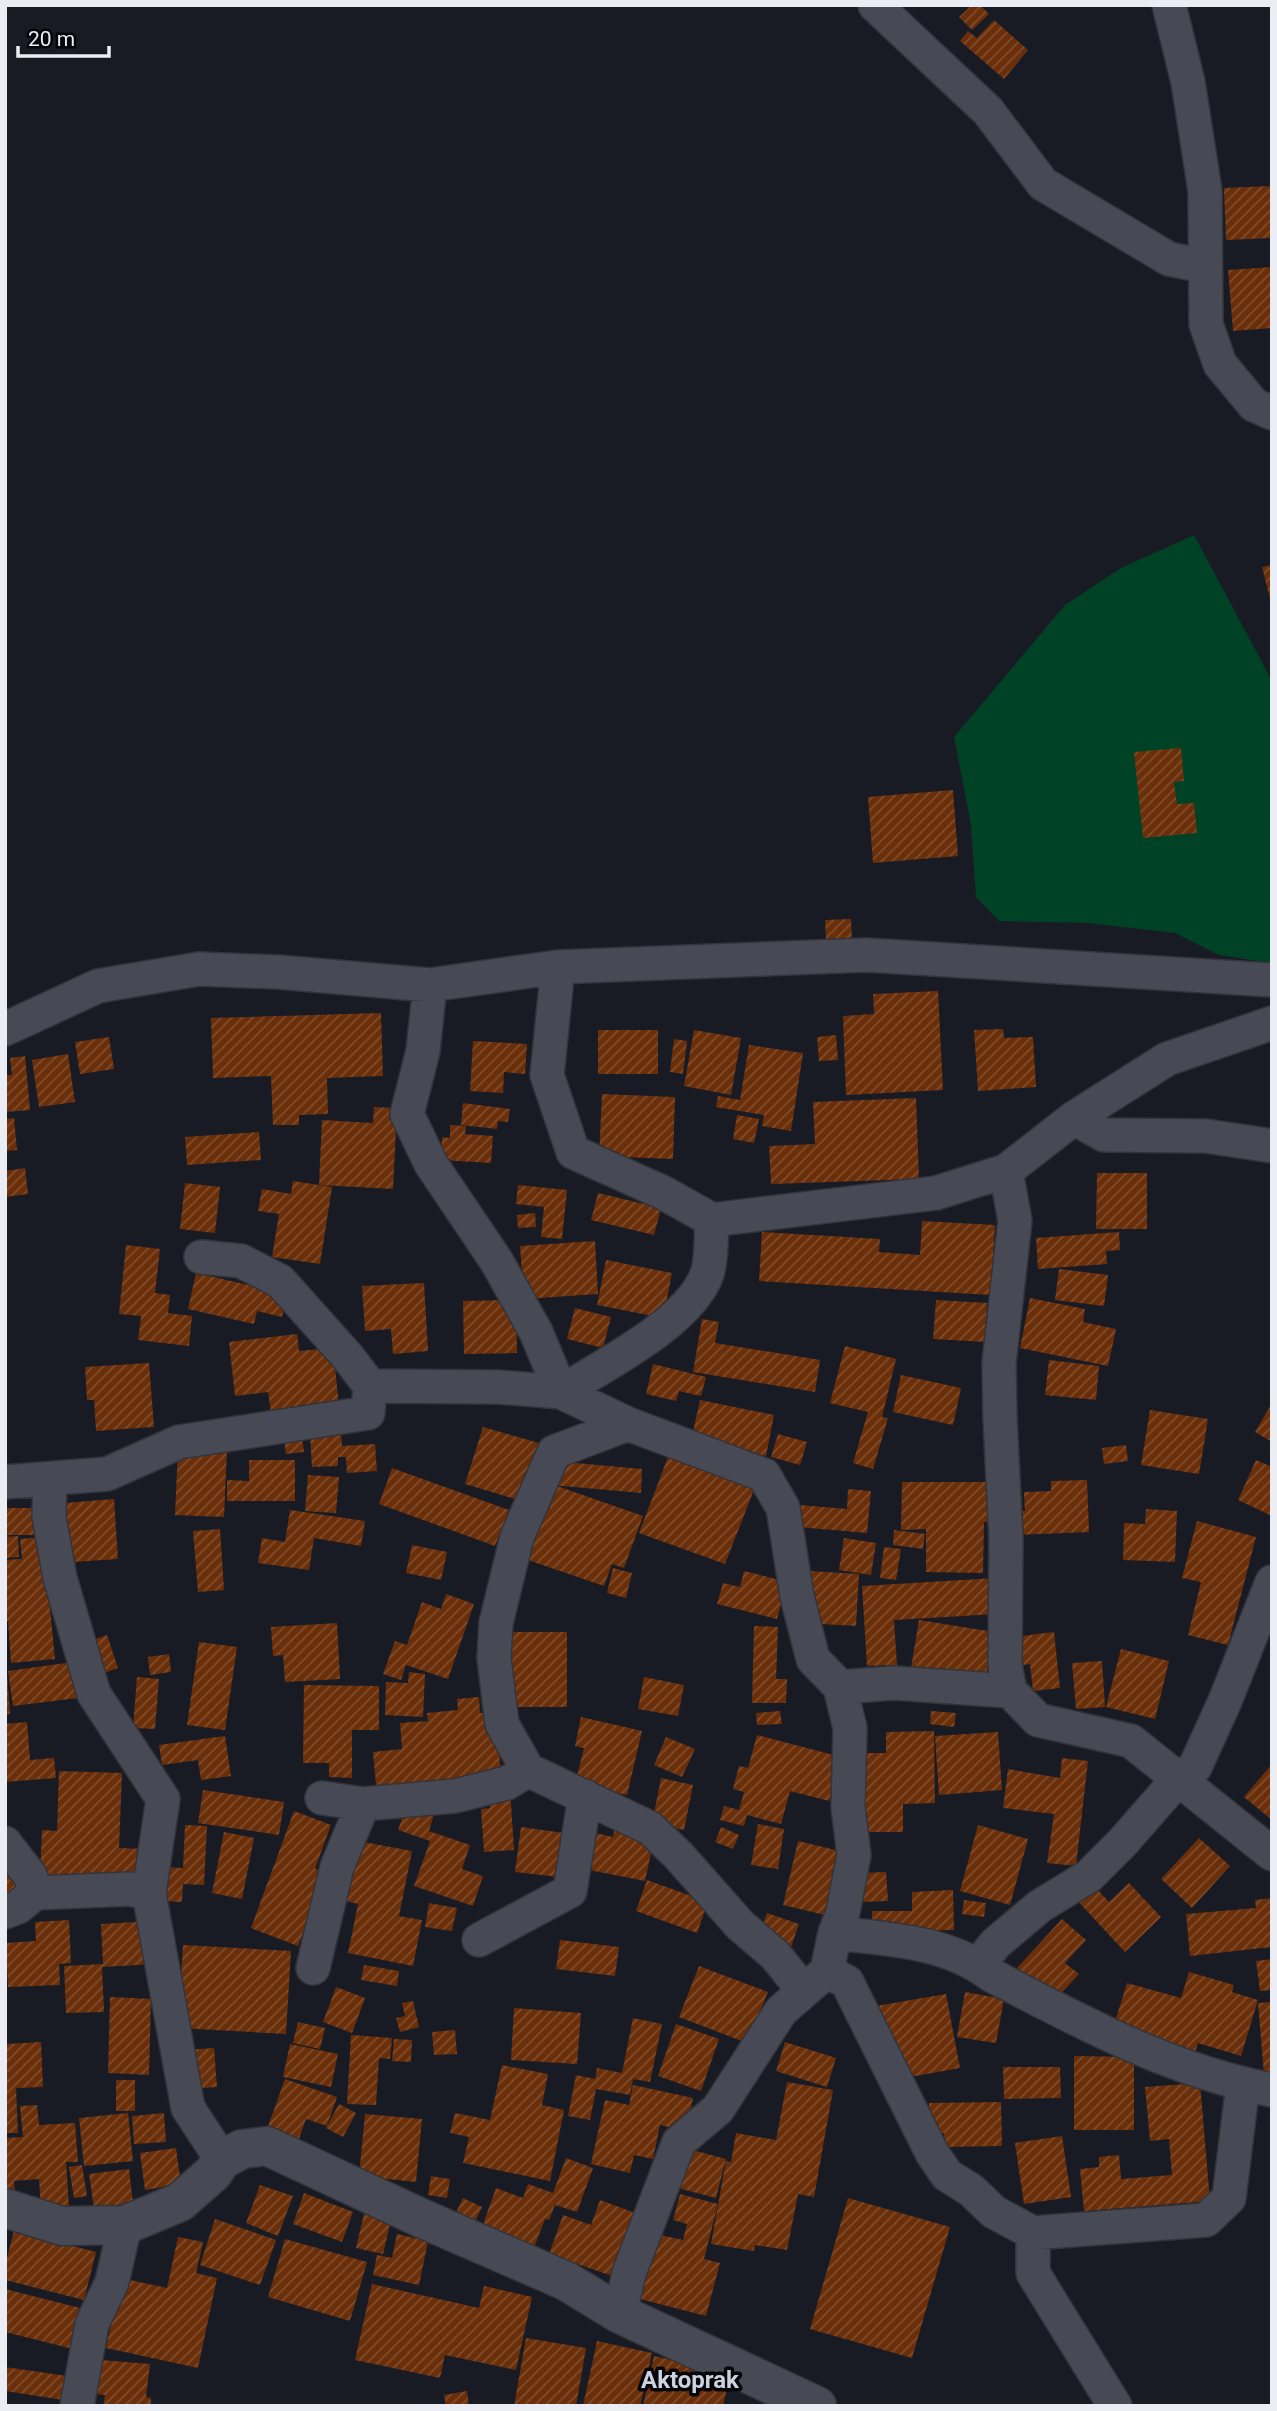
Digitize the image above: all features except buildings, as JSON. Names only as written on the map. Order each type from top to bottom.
[{"type":"street","points":[[875,5],[988,111],[1043,184],[1169,259],[1205,266]]},
{"type":"street","points":[[1169,5],[1188,82],[1205,191],[1206,324],[1220,364],[1255,404],[1272,413]]},
{"type":"street","points":[[5,1028],[98,986],[199,969],[278,972],[430,985],[558,967],[867,955],[1272,980]]},
{"type":"street","points":[[558,967],[547,1075],[573,1152],[664,1193],[712,1220],[936,1193],[1006,1171],[1074,1118],[1167,1059],[1272,1023]]},
{"type":"street","points":[[430,985],[424,1051],[407,1114],[431,1164],[497,1262],[536,1332],[561,1392]]},
{"type":"street","points":[[1074,1118],[1104,1135],[1206,1136],[1272,1146]]},
{"type":"street","points":[[1006,1171],[1016,1221],[999,1363],[1006,1538],[1005,1665],[1010,1691],[1038,1720],[1131,1741],[1272,1854]]},
{"type":"street","points":[[561,1392],[670,1323],[691,1302],[708,1274],[712,1220]]},
{"type":"street","points":[[5,1482],[107,1474],[179,1442],[368,1413],[370,1387],[348,1357],[280,1281],[241,1261],[201,1257]]},
{"type":"street","points":[[370,1387],[498,1387],[561,1392],[628,1424],[725,1458],[764,1475],[783,1508],[797,1596],[813,1659],[840,1687],[850,1728],[848,1807],[854,1855],[843,1912],[815,1980],[780,2011],[718,2109],[679,2142],[629,2273],[620,2314]]},
{"type":"street","points":[[628,1424],[554,1452],[517,1537],[496,1623],[494,1658],[502,1724],[528,1770],[650,1828],[740,1925],[775,1955],[815,1980],[847,1982],[932,2153],[947,2175],[971,2190],[994,2212],[1033,2233],[1206,2220],[1229,2198],[1257,2087],[1200,2073],[1097,2031],[991,1975],[978,1965],[926,1944],[835,1933]]},
{"type":"street","points":[[50,1480],[49,1517],[60,1578],[94,1694],[163,1799],[149,1893],[188,2108],[222,2160]]},
{"type":"street","points":[[978,1965],[996,1943],[1040,1906],[1089,1876],[1179,1778],[1195,1767],[1225,1701],[1272,1582]]},
{"type":"street","points":[[840,1687],[894,1683],[1010,1691]]},
{"type":"street","points":[[322,1798],[363,1804],[465,1794],[507,1783],[528,1770]]},
{"type":"street","points":[[479,1940],[570,1891],[585,1796]]},
{"type":"street","points":[[313,1968],[337,1867],[363,1804]]},
{"type":"street","points":[[5,1843],[31,1877],[35,1893]]},
{"type":"street","points":[[5,1912],[18,1907],[35,1893],[129,1889],[149,1893]]},
{"type":"street","points":[[5,2208],[62,2226],[125,2225],[180,2202],[213,2173],[222,2160],[242,2149],[267,2146],[421,2218],[566,2281],[620,2314],[817,2406]]},
{"type":"street","points":[[77,2406],[92,2324],[112,2282],[125,2225]]},
{"type":"street","points":[[1033,2233],[1033,2273],[1115,2406]]},
{"type":"green space","points":[[1194,535],[1272,681],[1272,963],[1219,955],[1175,933],[1088,923],[999,921],[976,897],[971,825],[954,737],[1065,605],[1121,568]]},
{"type":"district","name":"Aktoprak","points":[[690,2380]]}]
